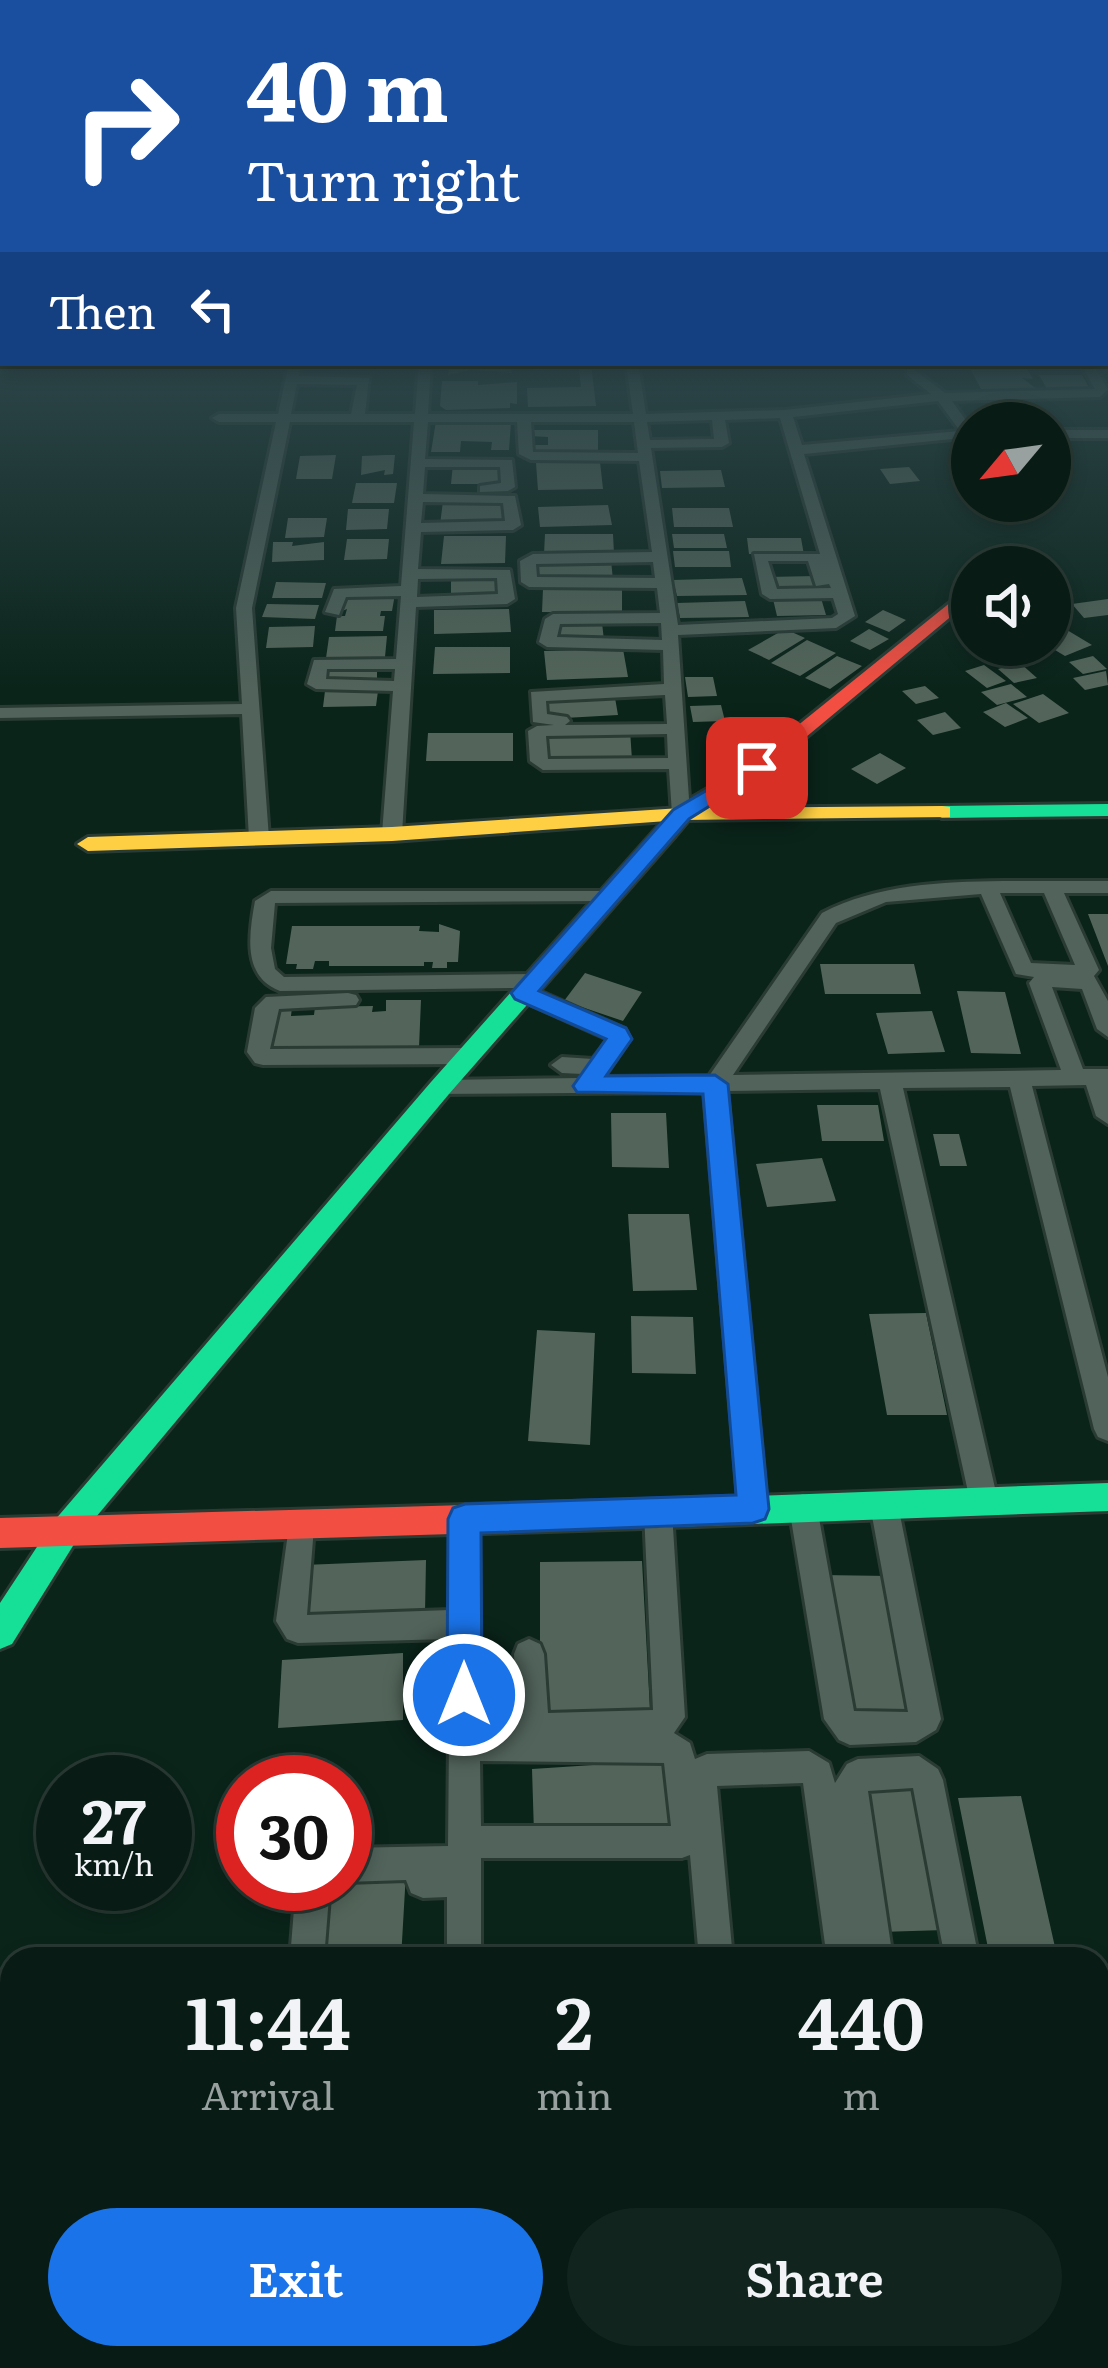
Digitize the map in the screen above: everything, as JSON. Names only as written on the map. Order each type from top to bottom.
[{"type":"street","points":[[259,838],[246,584],[270,469]]},
{"type":"street","points":[[392,834],[418,469]]},
{"type":"street","points":[[417,494],[508,487],[507,469]]},
{"type":"street","points":[[648,469],[670,631],[681,814]]},
{"type":"street","points":[[670,631],[553,619],[547,641],[836,623],[800,469]]},
{"type":"street","points":[[415,528],[513,525],[510,499],[417,494]]},
{"type":"street","points":[[660,557],[533,559],[528,561],[529,582],[664,584]]},
{"type":"street","points":[[333,612],[340,592],[410,589],[440,574],[508,576],[507,599],[438,602],[410,589]]},
{"type":"street","points":[[438,602],[440,574]]},
{"type":"street","points":[[769,599],[777,618],[833,603]]},
{"type":"street","points":[[0,1633],[65,1532],[440,1088],[681,814],[757,768],[951,607]]},
{"type":"street","points":[[403,686],[316,684],[320,664],[405,664]]},
{"type":"street","points":[[378,686],[380,664]]},
{"type":"street","points":[[674,689],[536,696],[539,718],[545,722],[676,725]]},
{"type":"street","points":[[0,713],[251,709]]},
{"type":"street","points":[[676,725],[537,731],[543,765],[678,763]]},
{"type":"street","points":[[636,729],[640,764]]},
{"type":"street","points":[[88,844],[392,834],[681,814],[1108,810]]},
{"type":"street","points":[[1061,895],[1108,887]]},
{"type":"street","points":[[753,1509],[715,1084],[829,918],[843,907],[898,892],[1108,900]]},
{"type":"street","points":[[593,1076],[619,1039],[617,1034],[525,991],[280,984],[262,968],[263,910],[271,897],[289,905],[611,895]]},
{"type":"street","points":[[992,897],[1023,969],[1083,973],[1088,970],[1061,895]]},
{"type":"street","points":[[1061,895],[1108,973]]},
{"type":"street","points":[[1108,1029],[1090,982],[1040,982],[1093,1078],[1108,1116]]},
{"type":"street","points":[[469,1056],[263,1057],[258,1052],[266,1008],[274,1002],[525,991]]},
{"type":"street","points":[[562,1064],[593,1076]]},
{"type":"street","points":[[440,1088],[593,1076],[715,1084],[1093,1078]]},
{"type":"street","points":[[1019,1079],[1108,1429]]},
{"type":"street","points":[[890,1081],[984,1501]]},
{"type":"street","points":[[0,1533],[300,1527],[1108,1497]]},
{"type":"street","points":[[803,1507],[840,1719],[850,1729],[916,1727],[925,1719],[884,1504]]},
{"type":"street","points":[[464,1738],[533,1729],[658,1726],[669,1717],[658,1512]]},
{"type":"street","points":[[464,1947],[465,1519]]},
{"type":"street","points":[[300,1527],[291,1621],[298,1629],[464,1624]]},
{"type":"street","points":[[529,1654],[533,1729]]},
{"type":"street","points":[[372,1864],[418,1863],[423,1882],[464,1862],[682,1842],[688,1833],[679,1754],[670,1747],[464,1738]]},
{"type":"street","points":[[715,1947],[700,1778],[706,1770],[808,1767],[818,1774],[842,1947]]},
{"type":"street","points":[[875,1947],[851,1784],[858,1775],[920,1772],[927,1780],[960,1947]]},
{"type":"street","points":[[309,1947],[311,1911]]},
{"type":"building","points":[[298,469],[334,469],[332,479],[296,479]]},
{"type":"building","points":[[361,469],[394,469],[393,474],[384,475],[385,470],[361,475]]},
{"type":"building","points":[[453,469],[499,469],[499,484],[451,484]]},
{"type":"building","points":[[536,469],[601,469],[603,489],[538,490]]},
{"type":"building","points":[[880,469],[910,469],[920,481],[890,484]]},
{"type":"building","points":[[721,470],[725,487],[662,488],[660,471]]},
{"type":"building","points":[[356,483],[397,483],[394,503],[352,503]]},
{"type":"building","points":[[443,501],[505,501],[504,525],[440,525]]},
{"type":"building","points":[[608,505],[612,525],[540,527],[538,507]]},
{"type":"building","points":[[672,508],[729,508],[733,527],[674,527]]},
{"type":"building","points":[[348,509],[389,509],[387,529],[346,530]]},
{"type":"building","points":[[288,518],[327,518],[324,537],[285,538]]},
{"type":"building","points":[[545,534],[613,534],[614,554],[544,554]]},
{"type":"building","points":[[672,534],[724,534],[727,548],[674,548]]},
{"type":"building","points":[[444,536],[506,536],[505,563],[441,564]]},
{"type":"building","points":[[747,538],[801,538],[804,555],[749,554]]},
{"type":"building","points":[[347,539],[389,539],[387,559],[344,560]]},
{"type":"building","points":[[273,542],[293,542],[292,546],[324,542],[324,560],[272,562]]},
{"type":"building","points":[[673,551],[729,551],[731,567],[675,567]]},
{"type":"building","points":[[611,560],[613,580],[534,581],[533,561]]},
{"type":"building","points":[[496,575],[497,596],[451,597],[451,576]]},
{"type":"building","points":[[817,576],[823,592],[771,593],[766,577]]},
{"type":"building","points":[[742,578],[747,595],[677,596],[673,580]]},
{"type":"building","points":[[276,582],[326,583],[322,598],[272,598]]},
{"type":"building","points":[[543,589],[622,590],[622,613],[542,612]]},
{"type":"building","points":[[340,593],[395,594],[392,611],[381,611],[383,631],[335,631],[337,616],[345,616],[347,609],[335,614]]},
{"type":"building","points":[[821,598],[826,615],[777,616],[773,599]]},
{"type":"building","points":[[1108,599],[1108,615],[1084,618],[1072,604]]},
{"type":"building","points":[[745,601],[749,617],[680,618],[677,603]]},
{"type":"building","points":[[267,604],[319,605],[315,619],[262,617]]},
{"type":"building","points":[[509,609],[511,632],[434,634],[434,610]]},
{"type":"building","points":[[883,610],[906,620],[889,632],[865,622]]},
{"type":"building","points":[[554,622],[602,623],[604,640],[554,640]]},
{"type":"building","points":[[315,626],[313,647],[266,648],[269,627]]},
{"type":"building","points":[[785,629],[805,638],[769,660],[748,650]]},
{"type":"building","points":[[869,629],[889,639],[870,650],[850,641]]},
{"type":"building","points":[[1071,632],[1092,645],[1071,654]]},
{"type":"building","points":[[387,636],[385,657],[326,658],[329,637]]},
{"type":"building","points":[[807,640],[836,653],[800,676],[771,663]]},
{"type":"building","points":[[435,647],[510,647],[510,673],[433,674]]},
{"type":"building","points":[[623,649],[628,677],[547,680],[544,651]]},
{"type":"building","points":[[837,656],[862,666],[830,689],[805,678]]},
{"type":"building","points":[[1093,656],[1107,669],[1083,674],[1071,662]]},
{"type":"building","points":[[377,665],[377,683],[317,685],[319,667]]},
{"type":"building","points":[[985,666],[1006,681],[987,688],[965,671]]},
{"type":"building","points":[[1023,666],[1037,678],[1014,683],[998,669]]},
{"type":"building","points":[[1106,671],[1108,685],[1085,690],[1073,678]]},
{"type":"building","points":[[685,677],[713,677],[717,696],[688,697]]},
{"type":"building","points":[[1011,684],[1027,697],[997,705],[981,692]]},
{"type":"building","points":[[925,686],[939,698],[916,704],[902,691]]},
{"type":"building","points":[[325,691],[378,691],[376,706],[323,707]]},
{"type":"building","points":[[614,692],[618,715],[547,719],[543,696]]},
{"type":"building","points":[[1043,694],[1069,713],[1039,723],[1013,704]]},
{"type":"building","points":[[1006,703],[1028,718],[1005,727],[983,712]]},
{"type":"building","points":[[721,705],[725,721],[693,722],[690,706]]},
{"type":"building","points":[[945,712],[961,728],[933,735],[917,720]]},
{"type":"building","points":[[630,730],[632,760],[543,761],[542,731]]},
{"type":"building","points":[[428,733],[513,733],[513,761],[426,761]]},
{"type":"building","points":[[880,753],[906,768],[877,784],[851,769]]},
{"type":"building","points":[[1088,914],[1108,914],[1108,966]]},
{"type":"building","points":[[439,924],[460,931],[458,962],[447,962],[447,968],[432,968],[433,962],[424,962],[424,966],[329,966],[329,961],[315,961],[313,969],[286,964],[292,926],[420,926],[419,931],[439,932]]},
{"type":"building","points":[[820,964],[914,964],[921,994],[825,994]]},
{"type":"building","points":[[585,973],[642,992],[623,1021],[564,1001]]},
{"type":"building","points":[[957,991],[1005,992],[1021,1054],[971,1053]]},
{"type":"building","points":[[386,1000],[421,1000],[419,1048],[266,1051],[271,1008],[292,1007],[291,1016],[314,1015],[315,1007],[373,1006],[372,1012],[386,1011]]},
{"type":"building","points":[[932,1011],[945,1052],[888,1054],[876,1013]]},
{"type":"building","points":[[817,1105],[878,1105],[884,1141],[822,1141]]},
{"type":"building","points":[[611,1113],[666,1113],[669,1168],[612,1167]]},
{"type":"building","points":[[933,1134],[959,1134],[967,1166],[940,1166]]},
{"type":"building","points":[[822,1158],[836,1201],[767,1207],[756,1164]]},
{"type":"building","points":[[628,1214],[689,1214],[697,1290],[633,1291]]},
{"type":"building","points":[[926,1313],[947,1415],[887,1415],[869,1314]]},
{"type":"building","points":[[631,1316],[693,1317],[696,1374],[632,1373]]},
{"type":"building","points":[[537,1330],[595,1333],[590,1445],[528,1441]]},
{"type":"building","points":[[426,1560],[425,1613],[300,1617],[304,1565]]},
{"type":"building","points":[[642,1561],[650,1710],[540,1711],[540,1562]]},
{"type":"building","points":[[821,1575],[889,1576],[913,1713],[845,1715]]},
{"type":"building","points":[[403,1653],[403,1720],[278,1728],[282,1660]]},
{"type":"building","points":[[670,1760],[673,1834],[534,1833],[532,1769]]},
{"type":"building","points":[[918,1789],[945,1930],[880,1932],[857,1791]]},
{"type":"building","points":[[1021,1796],[1055,1947],[988,1947],[958,1798]]},
{"type":"building","points":[[372,1872],[406,1872],[402,1947],[315,1947],[318,1911],[372,1911]]},
{"type":"traffic: fast","points":[[942,812],[1108,810]]},
{"type":"traffic: fast","points":[[0,1633],[65,1531],[440,1088],[666,832]]},
{"type":"traffic: fast","points":[[643,1514],[1108,1497]]},
{"type":"traffic: slow","points":[[88,844],[392,834],[681,814],[942,812]]},
{"type":"traffic: jam","points":[[666,832],[681,814],[757,768],[951,607]]},
{"type":"traffic: jam","points":[[0,1533],[643,1514]]},
{"type":"route","points":[[464,1695],[465,1519],[753,1509],[715,1084],[586,1086],[619,1039],[617,1034],[524,993],[681,814],[757,768]]}]
